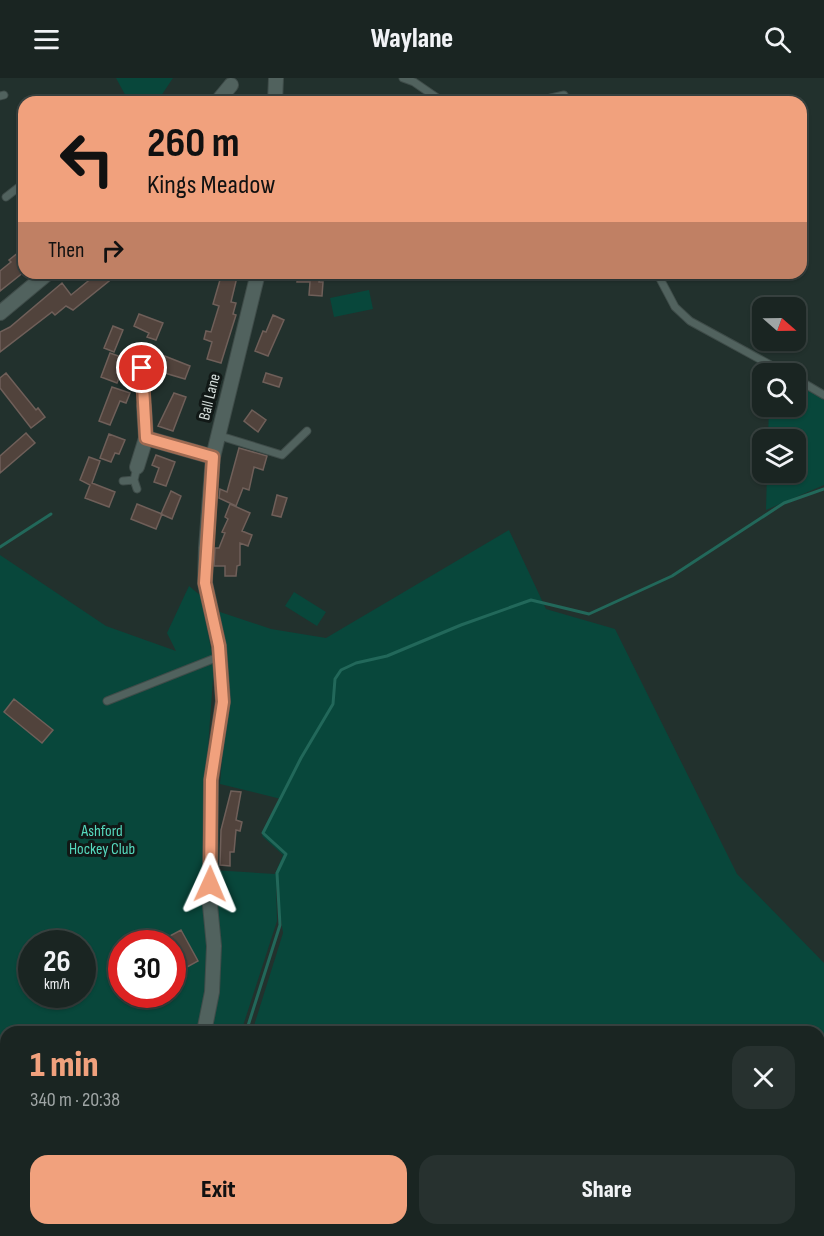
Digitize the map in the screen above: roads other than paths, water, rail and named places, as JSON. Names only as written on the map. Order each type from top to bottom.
[{"type":"street","points":[[275,96],[276,78]]},
{"type":"street","points":[[220,96],[224,86]]},
{"type":"street","points":[[0,313],[41,279]]},
{"type":"street","name":"Ball Lane","points":[[205,1026],[212,992],[214,946],[210,905],[211,780],[223,702],[219,646],[205,583],[213,457],[256,279]]},
{"type":"street","points":[[135,474],[146,438],[144,406]]},
{"type":"street","points":[[146,438],[213,457]]},
{"type":"lane","points":[[403,78],[414,82],[434,96]]},
{"type":"lane","points":[[6,197],[18,188]]},
{"type":"lane","points":[[660,279],[675,307],[690,321],[767,363]]},
{"type":"lane","points":[[142,368],[144,406]]},
{"type":"lane","points":[[806,384],[824,395]]},
{"type":"lane","points":[[217,435],[282,455],[307,431]]},
{"type":"lane","points":[[123,481],[135,474],[137,489]]},
{"type":"lane","points":[[107,701],[218,657]]},
{"type":"waterway","points":[[248,1026],[280,925],[277,873],[286,854],[263,833],[301,758],[333,704],[335,679],[341,670],[356,663],[387,656],[461,625],[531,600],[589,614],[672,576],[784,503],[824,489]]},
{"type":"waterway","points":[[0,547],[51,514]]},
{"type":"park label","name":"Ashford Hockey Club","points":[[102,840]]}]
